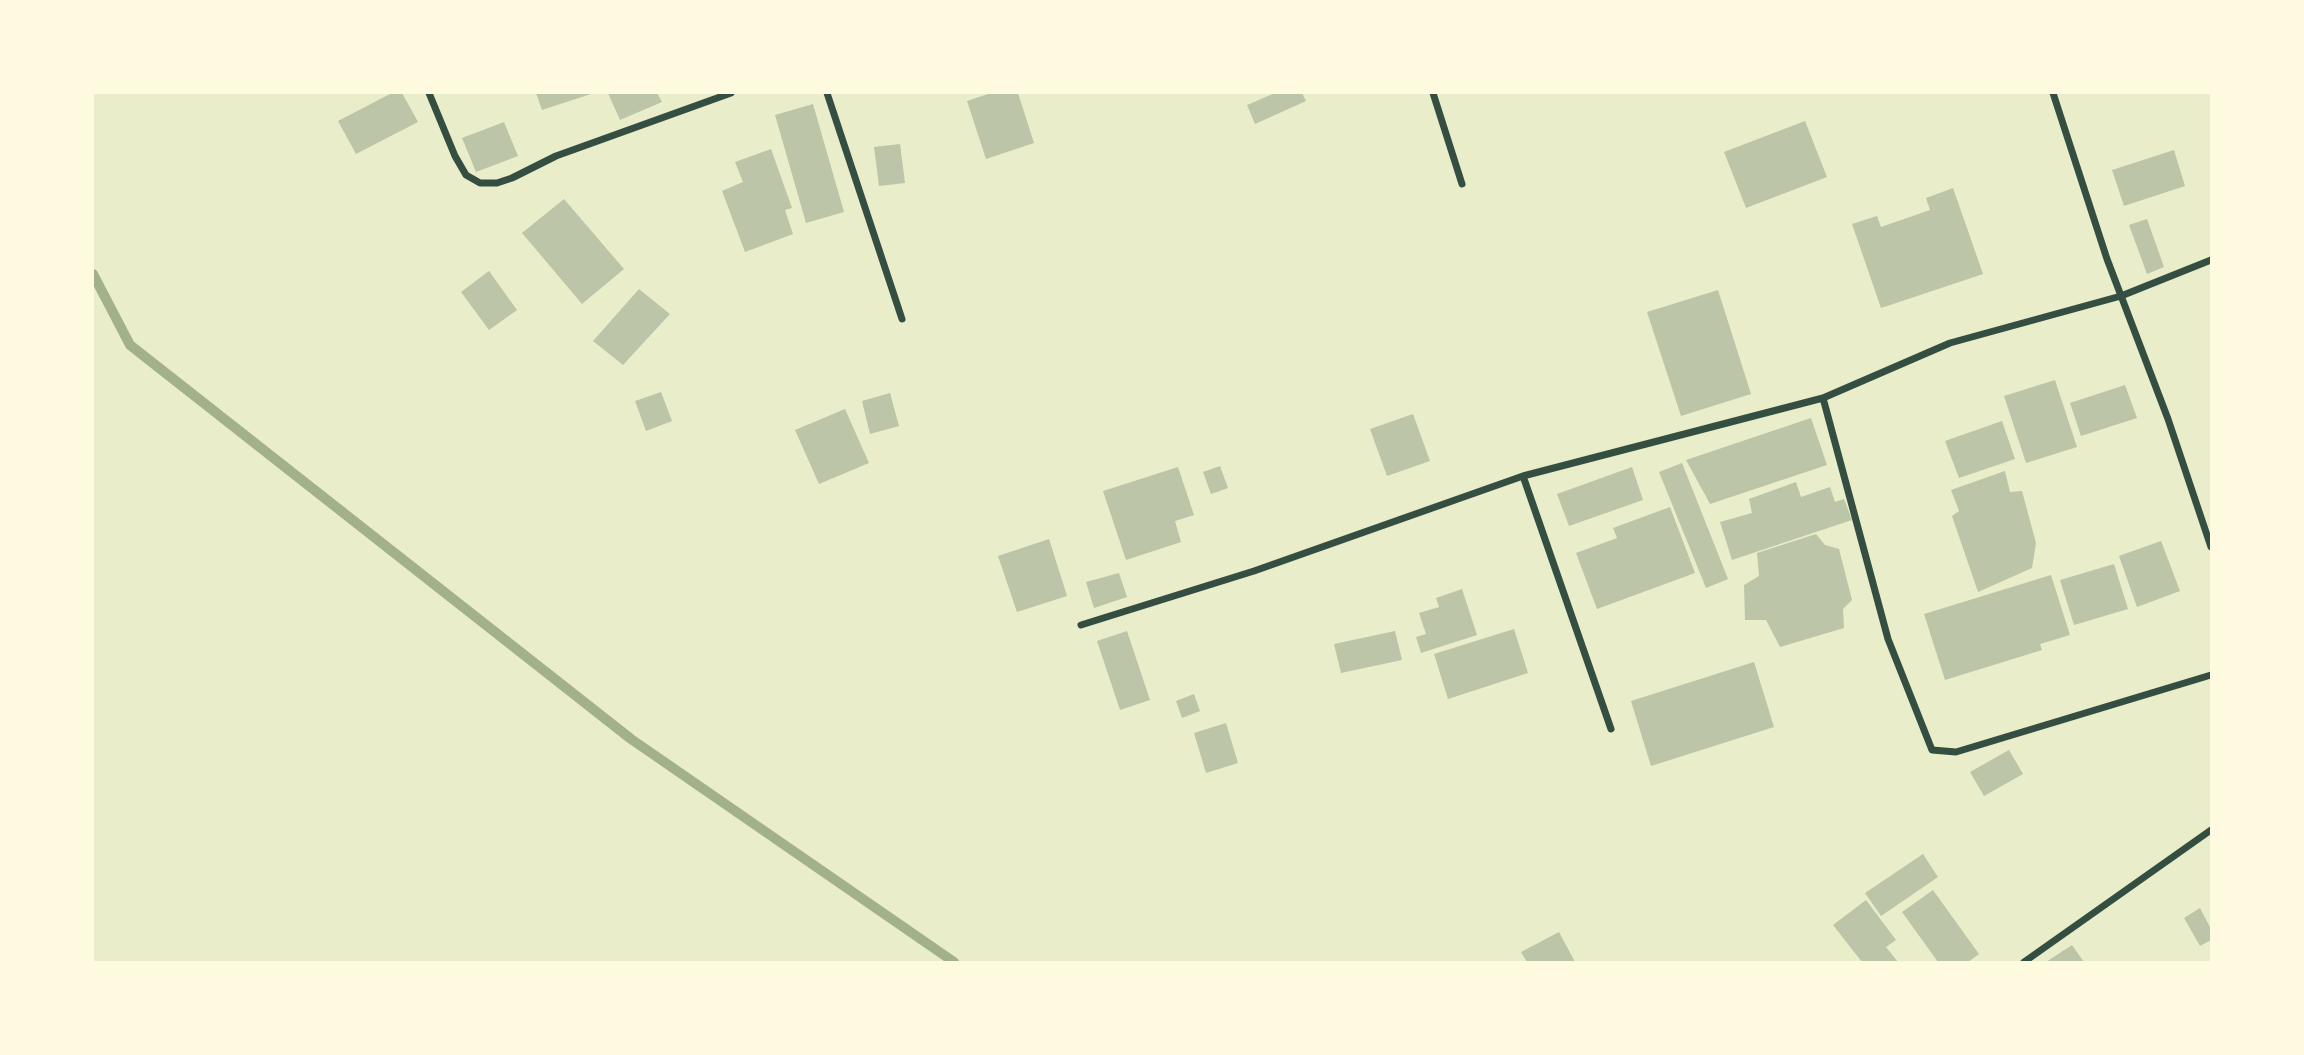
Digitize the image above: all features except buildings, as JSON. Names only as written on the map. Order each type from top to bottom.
[{"type":"street","points":[[429,93],[455,156],[466,175],[480,183],[497,183],[556,156],[731,93]]},
{"type":"street","points":[[827,93],[902,318]]},
{"type":"street","points":[[1433,93],[1462,184]]},
{"type":"street","points":[[2053,93],[2121,296],[2168,419],[2211,547]]},
{"type":"street","points":[[1081,625],[1254,571],[1523,476],[1823,398],[1950,343],[2121,296],[2211,260]]},
{"type":"street","points":[[1823,398],[1888,639],[1932,750],[1956,752],[2211,675]]},
{"type":"street","points":[[1523,476],[1611,729]]},
{"type":"street","points":[[2024,962],[2211,830]]},
{"type":"waterway","points":[[93,274],[130,345],[631,739],[954,962]]}]
